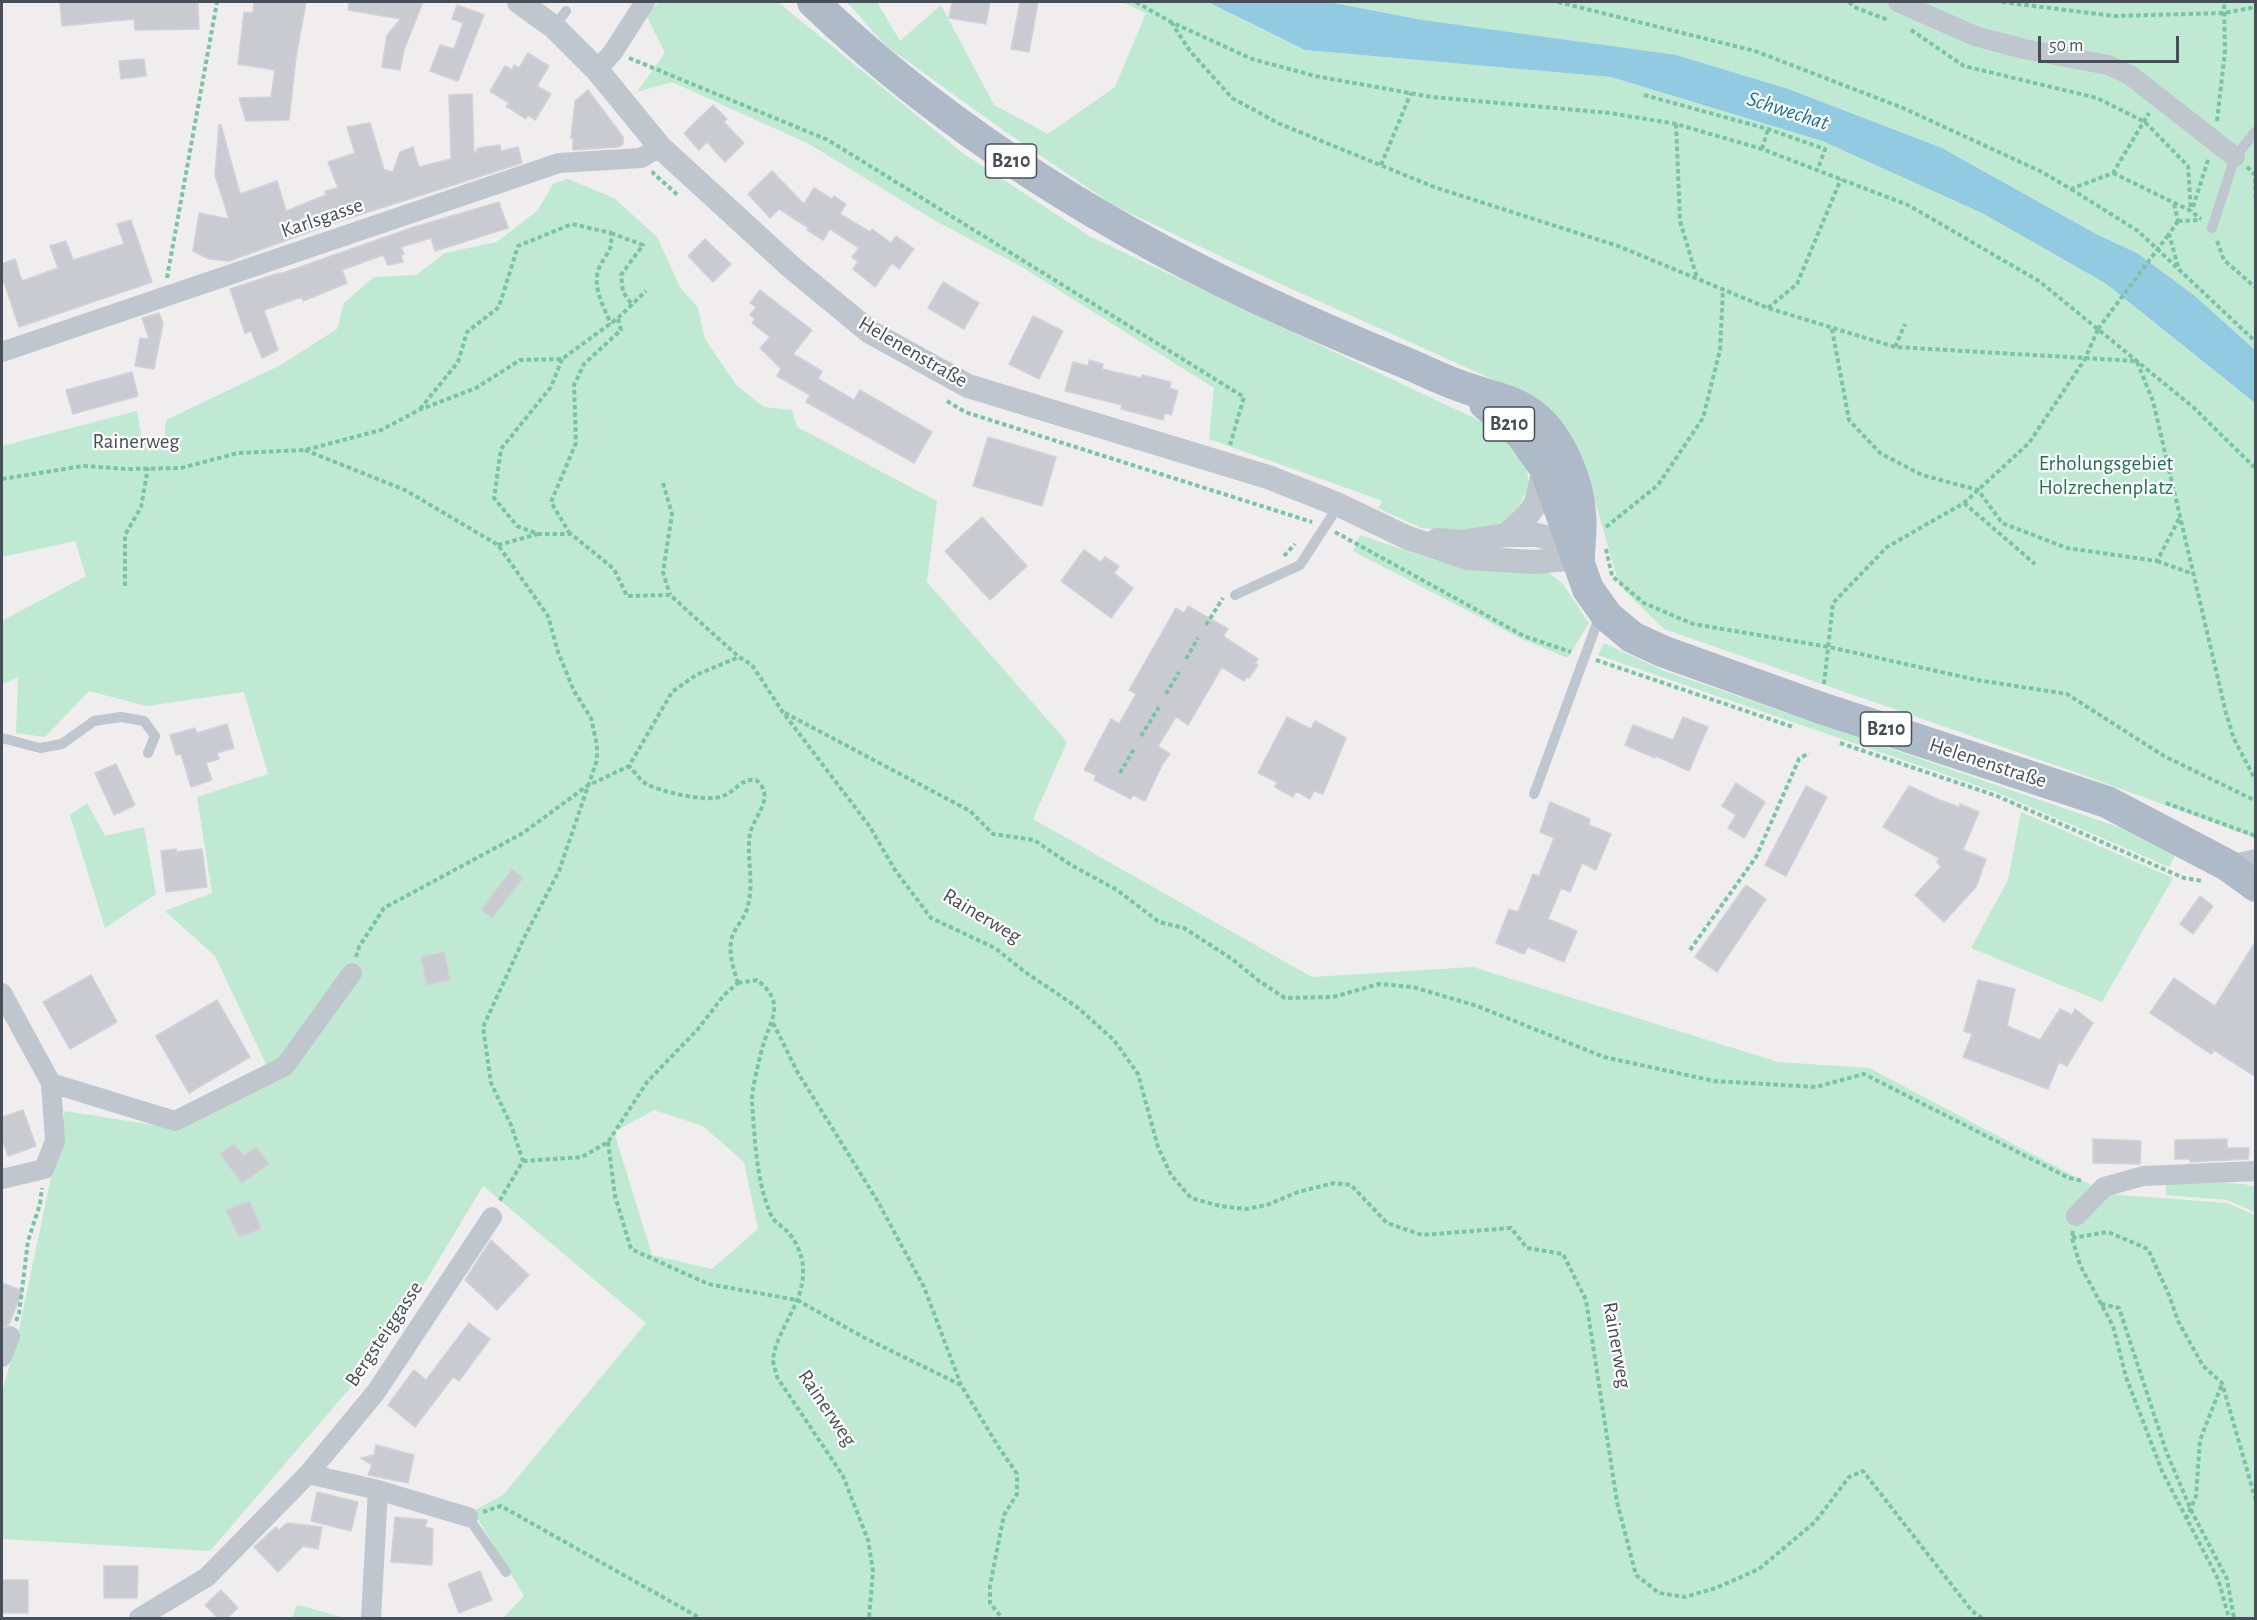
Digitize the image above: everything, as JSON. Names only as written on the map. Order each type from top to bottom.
[{"type":"main road","name":"B210","points":[[813,2],[867,51],[953,120],[1000,154],[1089,210],[1187,263],[1285,311],[1466,388],[1512,401],[1536,417],[1560,447],[1573,477],[1591,550]]},
{"type":"main road","name":"B210","points":[[1466,388],[1521,434],[1545,468]]},
{"type":"main road","name":"Helenenstraße","points":[[1545,468],[1591,550],[1588,589],[1607,616],[1632,637],[1812,719],[2107,802],[2235,868],[2256,886]]},
{"type":"street","name":"Helenenstraße","points":[[519,2],[560,19],[597,70],[660,147],[791,267],[870,332],[968,386],[1268,477],[1339,505],[1408,538],[1468,558],[1534,562],[1591,550]]},
{"type":"street","points":[[1898,2],[1975,36],[2024,49],[2108,65],[2130,75],[2235,157]]},
{"type":"street","points":[[597,70],[614,52],[641,7]]},
{"type":"street","name":"Karlsgasse","points":[[2,352],[559,163],[641,158],[660,147]]},
{"type":"street","points":[[1506,535],[1536,502],[1539,480],[1545,468]]},
{"type":"street","name":"Helenenstraße","points":[[1408,538],[1460,542],[1506,535],[1538,535],[1591,550]]},
{"type":"street","points":[[51,1083],[175,1121],[285,1066],[352,973]]},
{"type":"street","points":[[2,993],[51,1083],[56,1141],[44,1169],[2,1179]]},
{"type":"street","points":[[2076,1216],[2104,1187],[2143,1176],[2256,1171]]},
{"type":"street","name":"Bergsteiggasse","points":[[139,1618],[207,1577],[308,1474],[376,1392],[492,1216]]},
{"type":"street","points":[[2,1357],[10,1336]]},
{"type":"street","points":[[308,1474],[378,1490],[468,1517]]},
{"type":"street","points":[[371,1618],[378,1490]]},
{"type":"lane","points":[[2212,228],[2235,157],[2256,131]]},
{"type":"lane","points":[[1235,595],[1300,565],[1339,505]]},
{"type":"lane","points":[[1534,794],[1602,609]]},
{"type":"lane","points":[[2,738],[40,748],[62,744],[94,722],[121,717],[144,721],[155,736],[148,753]]},
{"type":"lane","points":[[468,1517],[506,1572]]},
{"type":"path","points":[[164,298],[217,2]]},
{"type":"path","points":[[1136,2],[1171,22],[1252,59],[1315,75],[1432,97],[1610,113],[1676,124],[1762,149],[1908,205],[2038,281],[2193,408],[2256,469]]},
{"type":"path","points":[[1558,2],[1755,51],[1903,108],[2040,171],[2138,231],[2256,342]]},
{"type":"path","points":[[1849,2],[1854,7],[1895,22]]},
{"type":"path","points":[[2002,2],[2114,16],[2224,13],[2256,7]]},
{"type":"path","points":[[2217,122],[2226,51],[2224,2]]},
{"type":"path","points":[[1171,22],[1190,51],[1232,98],[1280,124],[1434,187],[1618,246],[1768,308],[1895,347],[2137,361]]},
{"type":"path","points":[[1905,26],[1964,66],[2097,98],[2145,122],[2188,166],[2192,211]]},
{"type":"path","points":[[614,52],[828,140],[1244,397],[1226,464]]},
{"type":"path","points":[[1381,165],[1411,93]]},
{"type":"path","points":[[1644,95],[1768,129],[1825,149],[1818,169]]},
{"type":"path","points":[[2071,189],[2113,173],[2145,122],[2156,96]]},
{"type":"path","points":[[1676,124],[1680,221],[1697,279]]},
{"type":"path","points":[[1762,149],[1768,129]]},
{"type":"path","points":[[2192,211],[2214,142]]},
{"type":"path","points":[[660,147],[653,173],[679,196]]},
{"type":"path","points":[[2235,157],[2254,175],[2256,213]]},
{"type":"path","points":[[2113,173],[2192,211]]},
{"type":"path","points":[[1768,308],[1797,284],[1841,179]]},
{"type":"path","points":[[938,395],[964,412],[1325,526],[1524,636],[1585,656],[1812,719],[1829,647],[1833,603],[1887,547],[1964,503],[2029,443],[2085,358],[2098,329],[2178,221],[2174,203]]},
{"type":"path","points":[[2178,221],[2202,220]]},
{"type":"path","points":[[419,410],[458,362],[467,332],[499,307],[518,246],[572,224],[612,233],[643,245],[621,275],[623,292],[633,306]]},
{"type":"path","points":[[2212,228],[2224,260],[2256,288]]},
{"type":"path","points":[[611,324],[597,290],[599,266],[612,248],[612,233]]},
{"type":"path","points":[[2169,234],[2179,270]]},
{"type":"path","points":[[1601,530],[1658,485],[1704,418],[1720,350],[1723,290]]},
{"type":"path","points":[[306,450],[381,430],[419,410],[476,388],[520,360],[562,358],[611,324],[633,306],[646,291]]},
{"type":"path","points":[[618,318],[621,330],[584,364],[574,385],[576,442],[550,502],[571,534],[614,569],[627,596],[669,595],[663,572],[672,514],[663,483]]},
{"type":"path","points":[[1895,347],[1905,324]]},
{"type":"path","points":[[1832,328],[1849,420],[1880,453],[1922,475],[1978,490],[2002,523],[2067,548],[2157,561],[2193,574]]},
{"type":"path","points":[[538,534],[517,526],[494,498],[501,448],[551,387],[562,358]]},
{"type":"path","points":[[2137,361],[2153,401],[2226,713],[2234,739],[2256,781]]},
{"type":"path","points":[[306,450],[405,490],[498,545],[548,616],[558,652],[574,691],[591,718],[597,745],[597,760],[559,871],[525,936],[483,1027],[491,1083],[511,1125],[523,1161]]},
{"type":"path","name":"Rainerweg","points":[[2,479],[83,466],[181,468],[238,453],[306,450]]},
{"type":"path","points":[[125,586],[125,535],[141,507],[148,468]]},
{"type":"path","points":[[1964,503],[2035,564]]},
{"type":"path","points":[[2157,561],[2180,517]]},
{"type":"path","points":[[498,545],[538,534],[571,534]]},
{"type":"path","points":[[1591,550],[1612,576],[1644,603],[1693,624],[1829,647],[1977,680],[2067,694],[2164,756],[2256,801]]},
{"type":"path","name":"Rainerweg","points":[[669,595],[738,657],[752,665],[782,711],[870,827],[895,870],[931,918],[995,948],[1025,972],[1077,1007],[1114,1040],[1138,1074],[1158,1147],[1171,1175],[1191,1198],[1220,1206],[1246,1209],[1267,1205],[1298,1192],[1334,1183],[1351,1185],[1387,1223],[1422,1235],[1511,1228],[1527,1248],[1563,1254],[1586,1300],[1617,1502],[1636,1575],[1659,1593],[1685,1597],[1716,1588],[1759,1569],[1815,1522],[1849,1476],[1863,1471],[1972,1611],[1982,1618]]},
{"type":"path","points":[[1186,659],[1198,638]]},
{"type":"path","points":[[352,973],[359,946],[384,908],[523,833],[587,786],[629,766],[672,692],[696,675],[738,657]]},
{"type":"path","points":[[1166,694],[1179,672]]},
{"type":"path","points":[[1141,736],[1159,707]]},
{"type":"path","points":[[782,711],[970,811],[993,834],[1034,840],[1071,865],[1118,890],[1159,922],[1184,928],[1232,959],[1285,998],[1333,997],[1379,984],[1413,987],[1477,1006],[1604,1057],[1714,1081],[1816,1087],[1864,1074],[2069,1178],[2104,1187]]},
{"type":"path","points":[[1835,741],[1997,796],[2184,878],[2235,868]]},
{"type":"path","points":[[1120,773],[1134,749]]},
{"type":"path","points":[[1690,950],[1756,857],[1799,759],[1809,753]]},
{"type":"path","points":[[523,1161],[582,1157],[608,1142],[648,1082],[669,1057],[698,1029],[724,995],[738,983],[731,963],[731,940],[748,908],[750,833],[764,808],[763,787],[756,780],[751,779],[744,781],[722,797],[698,798],[668,792],[644,783],[629,766]]},
{"type":"path","points":[[2159,800],[2256,836]]},
{"type":"path","name":"Rainerweg","points":[[738,983],[757,980],[768,988],[774,1003],[773,1022],[762,1048],[752,1099],[762,1187],[772,1218],[788,1232],[800,1250],[804,1274],[797,1300],[779,1338],[773,1361],[777,1377],[843,1476],[868,1540],[873,1571],[869,1618]]},
{"type":"path","points":[[773,1022],[798,1073],[877,1200],[924,1287],[961,1385],[1017,1474],[1017,1494],[1004,1515],[990,1585],[990,1603],[1002,1618]]},
{"type":"path","points":[[608,1142],[615,1196],[631,1250],[708,1284],[797,1300],[863,1337],[961,1385]]},
{"type":"path","points":[[492,1216],[523,1161]]},
{"type":"path","points":[[10,1336],[19,1314],[28,1240],[40,1204],[44,1169]]},
{"type":"path","points":[[2076,1216],[2072,1238],[2080,1265],[2113,1326],[2126,1377],[2162,1471],[2218,1579],[2229,1618]]},
{"type":"path","points":[[2072,1238],[2108,1232],[2148,1249],[2178,1321],[2203,1366],[2222,1383],[2256,1501]]},
{"type":"path","points":[[2101,1303],[2119,1308],[2166,1451],[2191,1510],[2227,1579],[2234,1618]]},
{"type":"path","points":[[2186,1519],[2196,1496],[2200,1440],[2222,1383]]},
{"type":"path","points":[[468,1517],[501,1506],[700,1618]]},
{"type":"green space","points":[[659,2],[778,2],[964,154],[1091,237],[1474,418],[1509,438],[1526,461],[1529,487],[1516,511],[1504,524],[1456,531],[1421,528],[1378,508],[1383,501],[1209,439],[1214,388],[1022,267],[934,220],[809,144],[672,82],[637,92],[665,53],[646,15]]},
{"type":"green space","name":"Erholungsgebiet Holzrechenplatz","points":[[847,2],[877,2],[900,41],[941,5],[994,105],[1048,134],[1115,87],[1146,13],[1121,2],[1208,2],[1305,50],[1611,77],[1822,141],[1982,213],[2105,283],[2255,403],[2255,838],[2069,770],[1664,629],[1619,585],[1583,459],[1541,401],[1243,267],[1113,205],[885,45]]},
{"type":"green space","points":[[1329,2],[2255,2],[2255,350],[2195,296],[2137,253],[2098,235],[1942,148],[1422,20]]},
{"type":"green space","points":[[568,179],[614,198],[657,237],[680,287],[698,308],[705,339],[736,385],[764,407],[792,410],[797,427],[937,501],[927,582],[1067,742],[1033,819],[1312,977],[1473,967],[1778,1062],[1869,1068],[2108,1194],[2227,1203],[2255,1215],[2255,1618],[503,1618],[524,1596],[473,1511],[503,1495],[646,1323],[483,1186],[387,1345],[210,1551],[2,1539],[2,1392],[17,1339],[65,1111],[178,1129],[273,1079],[215,956],[165,911],[212,893],[197,797],[268,774],[244,692],[147,706],[89,691],[45,737],[16,733],[18,677],[2,685],[2,621],[86,576],[75,541],[2,557],[2,446],[137,411],[142,441],[164,447],[166,420],[279,366],[337,329],[344,303],[374,277],[416,275],[445,253],[497,242],[537,211],[553,184]],"holes":[[[654,1110],[703,1126],[744,1162],[758,1229],[712,1269],[652,1255],[614,1132]]]},
{"type":"green space","points":[[1360,535],[1434,560],[1491,569],[1547,571],[1563,584],[1589,623],[1568,658],[1522,639],[1353,551]]},
{"type":"green space","points":[[1604,643],[1662,670],[2130,831],[2176,853],[2169,867],[1996,792],[1598,655]]},
{"type":"green space","points":[[87,803],[105,836],[144,827],[156,894],[105,928],[70,815]]},
{"type":"green space","points":[[2021,812],[2173,878],[2102,1002],[1971,948],[2008,880]]},
{"type":"green space","points":[[2166,1180],[2244,1184],[2255,1187],[2255,1212],[2227,1200],[2166,1195]]},
{"type":"green space","points":[[298,1605],[345,1618],[292,1618]]},
{"type":"water","name":"Schwechat","points":[[1208,2],[1329,2],[1422,20],[1676,55],[1788,89],[1942,148],[2098,235],[2137,253],[2195,296],[2255,350],[2255,403],[2105,283],[1982,213],[1822,141],[1611,77],[1305,50]]},
{"type":"building","points":[[60,2],[198,2],[199,29],[135,30],[134,19],[62,26]]},
{"type":"building","points":[[254,2],[306,2],[296,57],[289,120],[246,121],[239,98],[271,97],[275,70],[238,64],[244,12],[253,13]]},
{"type":"building","points":[[349,2],[423,2],[404,50],[400,70],[382,67],[387,35],[401,19],[348,10]]},
{"type":"building","points":[[952,2],[990,2],[986,24],[949,18]]},
{"type":"building","points":[[1020,2],[1038,2],[1029,52],[1011,49]]},
{"type":"building","points":[[457,5],[484,15],[458,81],[430,71],[440,45],[454,49],[463,23],[452,19]]},
{"type":"building","points":[[528,53],[549,66],[537,86],[551,94],[535,120],[528,115],[526,119],[506,106],[509,103],[490,91],[505,66],[512,70],[514,65],[519,68]]},
{"type":"building","points":[[144,59],[146,76],[121,79],[119,61]]},
{"type":"building","points":[[588,90],[623,137],[623,144],[618,147],[573,150],[573,139],[571,138],[575,101]]},
{"type":"building","points":[[472,94],[474,155],[478,148],[500,145],[501,151],[518,147],[522,163],[334,223],[229,261],[209,259],[193,251],[199,213],[229,219],[215,175],[219,125],[221,125],[240,194],[277,181],[286,211],[326,195],[325,191],[338,188],[328,162],[355,153],[347,127],[370,123],[383,169],[393,172],[400,152],[413,147],[419,167],[451,159],[449,95]]},
{"type":"building","points":[[713,105],[727,119],[724,122],[744,143],[725,162],[707,142],[699,150],[684,133]]},
{"type":"building","points":[[772,171],[804,204],[814,188],[832,199],[834,196],[846,204],[840,214],[870,232],[872,229],[891,243],[896,236],[914,249],[899,269],[892,263],[875,287],[853,269],[858,262],[852,257],[859,248],[830,229],[823,240],[779,209],[770,218],[748,194]]},
{"type":"building","points":[[499,202],[508,228],[435,251],[431,238],[401,247],[404,254],[401,255],[403,262],[388,265],[383,255],[342,270],[347,283],[303,301],[302,297],[264,310],[278,350],[262,358],[251,331],[245,333],[230,289],[411,228]]},
{"type":"building","points":[[131,220],[152,282],[19,327],[4,282],[2,283],[2,264],[15,259],[22,281],[58,268],[50,246],[66,241],[73,260],[124,244],[117,224]]},
{"type":"building","points":[[705,239],[731,264],[713,282],[688,256]]},
{"type":"building","points":[[943,282],[979,303],[964,329],[928,308]]},
{"type":"building","points":[[760,290],[812,330],[793,354],[822,371],[818,379],[854,400],[860,390],[932,432],[914,463],[806,402],[810,395],[777,376],[781,369],[760,348],[770,337],[752,323],[755,319],[750,315],[756,307],[750,303]]},
{"type":"building","points":[[159,313],[163,323],[154,369],[135,366],[140,338],[149,339],[142,318]]},
{"type":"building","points":[[1033,316],[1063,331],[1039,379],[1009,364]]},
{"type":"building","points":[[1089,360],[1103,364],[1102,369],[1171,382],[1170,388],[1178,391],[1171,415],[1165,413],[1163,420],[1121,409],[1122,405],[1065,391],[1073,362],[1088,366]]},
{"type":"building","points":[[132,372],[138,396],[73,414],[66,390]]},
{"type":"building","points":[[988,437],[1056,457],[1042,506],[973,486]]},
{"type":"building","points":[[982,517],[1027,566],[990,600],[945,551]]},
{"type":"building","points":[[1084,550],[1101,562],[1105,557],[1119,566],[1114,573],[1133,588],[1111,618],[1061,581]]},
{"type":"building","points":[[1188,606],[1228,629],[1223,636],[1258,659],[1255,663],[1258,665],[1244,681],[1222,667],[1188,725],[1176,717],[1158,746],[1170,754],[1162,765],[1145,801],[1133,795],[1131,799],[1094,780],[1096,775],[1084,770],[1111,719],[1119,724],[1136,694],[1129,690],[1176,608],[1184,613]]},
{"type":"building","points":[[1287,717],[1311,729],[1315,721],[1346,738],[1323,794],[1314,791],[1310,799],[1296,791],[1293,797],[1275,787],[1277,782],[1258,773]]},
{"type":"building","points":[[1683,717],[1708,727],[1689,771],[1625,745],[1633,725],[1673,740]]},
{"type":"building","points":[[227,724],[234,748],[217,753],[219,759],[206,763],[212,780],[191,787],[181,754],[176,755],[170,735],[195,728],[197,733]]},
{"type":"building","points":[[116,764],[135,805],[114,815],[95,773]]},
{"type":"building","points":[[1736,783],[1765,802],[1744,838],[1728,828],[1736,815],[1722,806]]},
{"type":"building","points":[[1806,786],[1827,797],[1786,876],[1765,865]]},
{"type":"building","points":[[1909,786],[1940,800],[1959,807],[1960,804],[1979,812],[1963,850],[1986,859],[1976,887],[1944,922],[1915,895],[1941,867],[1937,862],[1939,858],[1883,827]]},
{"type":"building","points":[[1550,802],[1590,819],[1589,825],[1611,834],[1596,870],[1582,863],[1570,892],[1561,888],[1548,919],[1577,931],[1564,962],[1528,947],[1524,954],[1496,943],[1509,909],[1518,912],[1533,874],[1539,876],[1554,838],[1540,832]]},
{"type":"building","points":[[176,849],[177,852],[202,849],[207,887],[166,892],[161,851]]},
{"type":"building","points":[[512,869],[523,878],[492,918],[481,910]]},
{"type":"building","points":[[1746,885],[1766,899],[1717,972],[1695,957]]},
{"type":"building","points":[[2200,896],[2213,906],[2193,934],[2180,924]]},
{"type":"building","points":[[2256,941],[2256,1077],[2214,1050],[2211,1054],[2150,1013],[2174,978],[2215,1006]]},
{"type":"building","points":[[444,952],[450,980],[427,985],[421,957]]},
{"type":"building","points":[[91,975],[117,1022],[70,1049],[43,1002]]},
{"type":"building","points":[[1978,980],[2015,989],[2007,1026],[2040,1040],[2060,1009],[2072,1015],[2075,1009],[2093,1023],[2067,1066],[2059,1062],[2048,1089],[1963,1057],[1972,1034],[1964,1031]]},
{"type":"building","points":[[217,1000],[250,1057],[189,1093],[156,1036]]},
{"type":"building","points":[[23,1110],[36,1146],[8,1156],[2,1138],[2,1117]]},
{"type":"building","points":[[2093,1139],[2141,1141],[2140,1164],[2093,1163]]},
{"type":"building","points":[[2227,1139],[2227,1148],[2249,1148],[2248,1159],[2190,1162],[2190,1159],[2175,1159],[2175,1140]]},
{"type":"building","points":[[234,1144],[244,1156],[256,1147],[269,1164],[242,1183],[220,1154]]},
{"type":"building","points":[[250,1201],[261,1229],[239,1237],[226,1210]]},
{"type":"building","points":[[491,1240],[529,1275],[497,1310],[465,1280]]},
{"type":"building","points":[[2,1283],[23,1291],[9,1324],[2,1328]]},
{"type":"building","points":[[469,1323],[490,1339],[459,1381],[453,1377],[415,1427],[388,1405],[414,1370],[426,1380]]},
{"type":"building","points":[[376,1445],[414,1455],[408,1483],[368,1475],[372,1465],[361,1458],[374,1455]]},
{"type":"building","points":[[317,1492],[358,1502],[351,1531],[311,1521]]},
{"type":"building","points":[[395,1517],[427,1520],[425,1527],[433,1529],[432,1565],[391,1562]]},
{"type":"building","points":[[287,1523],[322,1527],[318,1549],[303,1546],[278,1572],[254,1547],[276,1527],[279,1530]]},
{"type":"building","points":[[104,1566],[138,1566],[137,1598],[104,1598]]},
{"type":"building","points":[[480,1571],[492,1600],[459,1613],[448,1584]]},
{"type":"building","points":[[2,1580],[28,1580],[28,1613],[2,1613]]},
{"type":"building","points":[[221,1590],[238,1608],[227,1618],[218,1618],[205,1605]]}]
